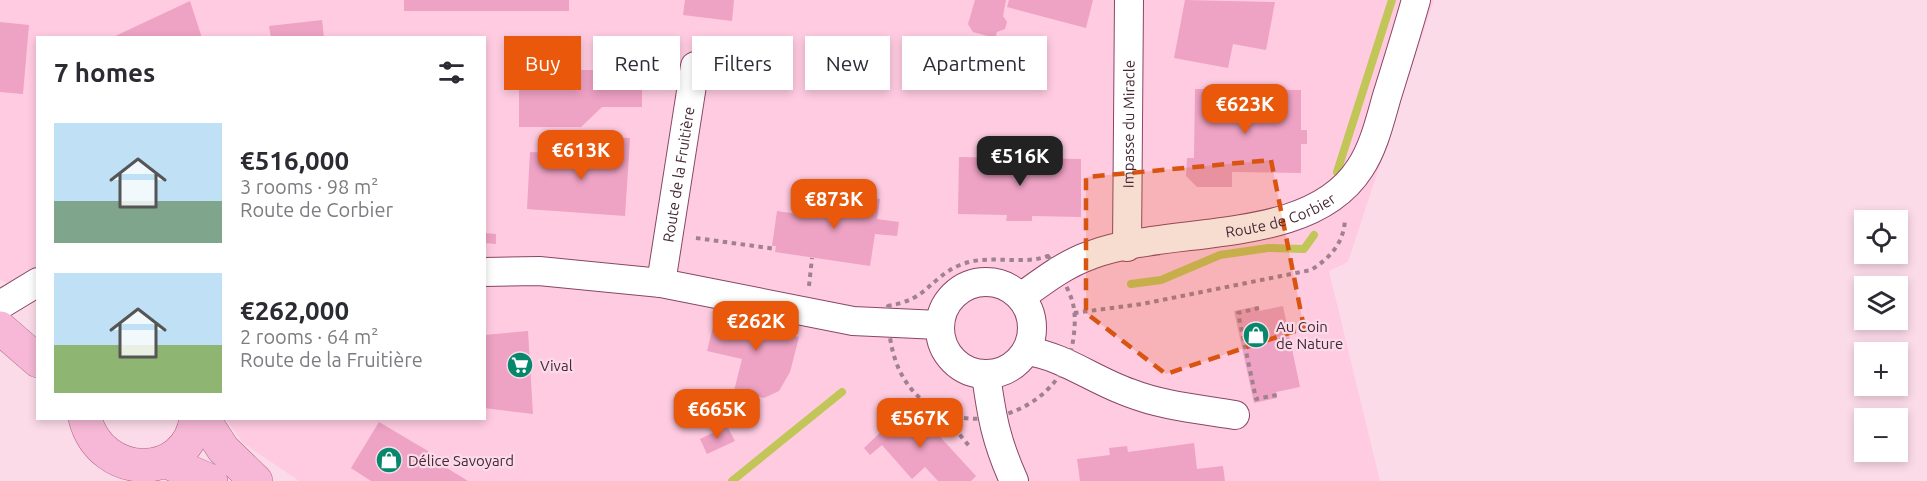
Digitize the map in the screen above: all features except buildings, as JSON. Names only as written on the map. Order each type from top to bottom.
[{"type":"main road","points":[[0,319],[36,331]]},
{"type":"main road","points":[[0,328],[36,359]]},
{"type":"main road","points":[[86,420],[97,446],[110,459],[129,466],[148,466],[167,462],[185,447],[195,427],[196,420]]},
{"type":"main road","points":[[204,420],[223,449],[256,481]]},
{"type":"main road","points":[[167,462],[211,481]]},
{"type":"street","name":"Impasse du Miracle","points":[[1127,247],[1129,0]]},
{"type":"street","name":"Route de Corbier","points":[[1021,297],[1057,271],[1091,254],[1285,220],[1320,207],[1336,197],[1360,169],[1369,152],[1416,0]]},
{"type":"street","name":"Route de la Fruitière","points":[[661,283],[692,85]]},
{"type":"street","points":[[486,272],[539,272],[661,283],[853,321],[939,325]]},
{"type":"street","points":[[989,282],[1006,286],[1021,297],[1030,314],[1032,333],[1027,351],[1017,363],[1002,372],[986,375],[965,370],[948,356],[941,341],[939,325],[944,307],[955,293],[971,284],[989,282]]},
{"type":"street","points":[[0,305],[36,283]]},
{"type":"street","points":[[1027,351],[1041,353],[1098,381],[1134,395],[1235,415]]},
{"type":"street","points":[[986,375],[990,417],[999,447],[1014,481]]},
{"type":"path","points":[[1074,313],[1142,304],[1311,270],[1332,254],[1342,235],[1345,210],[1336,197]]},
{"type":"path","points":[[668,234],[776,249]]},
{"type":"path","points":[[1048,256],[1072,301],[1074,313],[1071,350],[1057,382],[1040,399],[1007,416],[952,414],[935,407],[914,391],[894,354],[888,337],[888,306],[917,298],[946,273],[960,265],[987,259],[1048,256]]},
{"type":"path","points":[[1259,308],[1238,313],[1256,399],[1277,395]]},
{"type":"highlighted area","points":[[1271,160],[1304,328],[1166,374],[1086,313],[1086,177]]},
{"type":"shaded area","points":[[0,0],[1434,0],[1348,262],[1329,271],[1380,481],[299,481],[243,443],[227,420],[486,420],[486,36],[36,36],[36,293],[0,280]]},
{"type":"waterway","points":[[1337,172],[1392,0]]},
{"type":"waterway","points":[[1131,284],[1161,280],[1220,255],[1268,248],[1304,249],[1314,235]]},
{"type":"waterway","points":[[732,481],[842,392]]},
{"type":"place","name":"Au Coin de Nature","points":[[1256,335]]},
{"type":"place","name":"Vival","points":[[520,365]]},
{"type":"place","name":"Délice Savoyard","points":[[389,460]]}]
